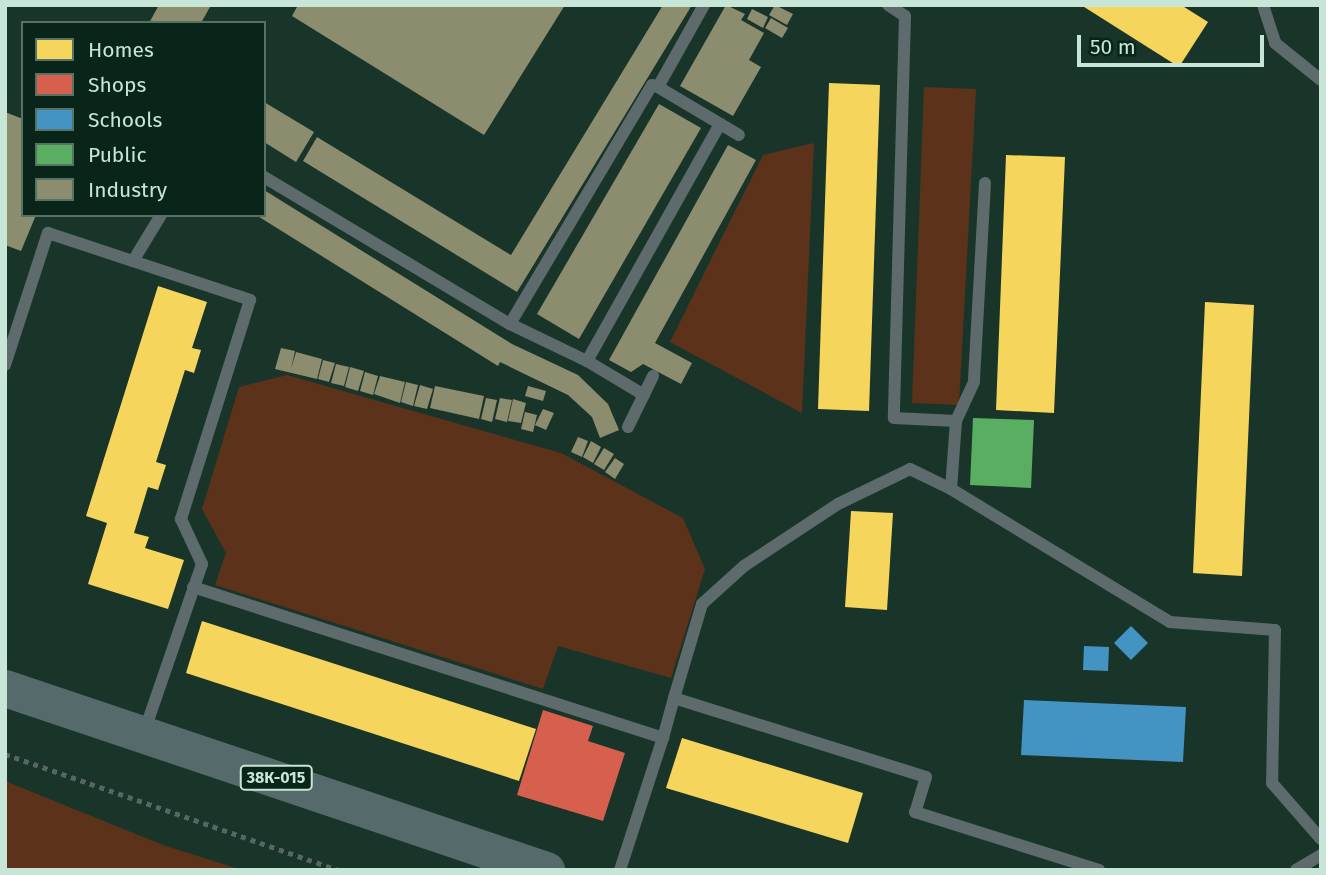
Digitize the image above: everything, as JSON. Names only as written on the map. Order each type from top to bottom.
[{"type":"main road","name":"38К-015","points":[[5,688],[545,870]]},
{"type":"lane","points":[[657,87],[704,5]]},
{"type":"lane","points":[[888,5],[905,16],[894,418],[956,421]]},
{"type":"lane","points":[[1263,5],[1275,43],[1321,80]]},
{"type":"lane","points":[[510,324],[652,85],[739,135]]},
{"type":"lane","points":[[587,360],[720,124]]},
{"type":"lane","points":[[266,178],[510,324],[587,360],[644,395]]},
{"type":"lane","points":[[951,489],[956,421],[974,382],[985,183]]},
{"type":"lane","points":[[133,261],[160,217]]},
{"type":"lane","points":[[5,365],[48,233],[250,299],[181,519],[202,564],[144,734]]},
{"type":"lane","points":[[628,426],[653,376]]},
{"type":"lane","points":[[621,870],[702,604],[744,566],[838,504],[910,469],[951,489],[1170,622],[1275,630],[1272,783],[1321,839]]},
{"type":"lane","points":[[193,587],[663,738]]},
{"type":"lane","points":[[674,698],[926,777],[915,812],[1099,870]]},
{"type":"lane","points":[[1296,870],[1321,855]]},
{"type":"path","points":[[5,754],[338,870]]},
{"type":"shaded area","points":[[924,87],[976,89],[959,405],[912,403]]},
{"type":"shaded area","points":[[814,143],[802,413],[670,342],[763,155]]},
{"type":"shaded area","points":[[287,375],[561,453],[683,518],[705,569],[671,678],[558,646],[543,689],[215,585],[226,553],[202,509],[239,387]]},
{"type":"shaded area","points":[[5,781],[163,845],[242,870],[5,870]]},
{"type":"building: Homes","points":[[1081,5],[1181,5],[1208,22],[1179,67]]},
{"type":"building: Homes","points":[[829,83],[880,85],[869,411],[818,409]]},
{"type":"building: Homes","points":[[1006,155],[1065,157],[1054,413],[996,410]]},
{"type":"building: Homes","points":[[158,286],[207,302],[192,348],[201,350],[194,373],[185,370],[156,462],[166,465],[158,490],[148,487],[134,533],[149,537],[145,548],[184,560],[168,609],[88,584],[107,523],[86,516]]},
{"type":"building: Homes","points":[[1205,302],[1254,305],[1242,576],[1193,573]]},
{"type":"building: Homes","points":[[851,511],[893,513],[887,610],[845,607]]},
{"type":"building: Homes","points":[[202,621],[536,729],[519,781],[186,673]]},
{"type":"building: Homes","points":[[682,738],[863,793],[848,843],[666,788]]},
{"type":"building: Shops","points":[[543,710],[593,726],[588,741],[625,753],[603,821],[517,795]]},
{"type":"building: Schools","points":[[1131,626],[1148,643],[1131,660],[1114,643]]},
{"type":"building: Schools","points":[[1084,646],[1109,647],[1108,671],[1083,670]]},
{"type":"building: Schools","points":[[1024,700],[1186,707],[1183,762],[1021,755]]},
{"type":"building: Public","points":[[973,418],[1034,420],[1031,488],[970,485]]},
{"type":"building: Industry","points":[[159,5],[210,7],[202,21],[150,21]]},
{"type":"building: Industry","points":[[298,5],[565,5],[484,135],[292,16]]},
{"type":"building: Industry","points":[[663,5],[692,5],[517,292],[303,161],[317,137],[511,255]]},
{"type":"building: Industry","points":[[726,5],[745,14],[741,20],[764,33],[749,60],[761,67],[733,116],[680,86]]},
{"type":"building: Industry","points":[[775,5],[793,14],[787,25],[769,15]]},
{"type":"building: Industry","points":[[752,9],[768,17],[763,28],[747,19]]},
{"type":"building: Industry","points":[[771,18],[788,28],[782,38],[765,28]]},
{"type":"building: Industry","points":[[266,103],[314,132],[296,162],[266,143]]},
{"type":"building: Industry","points":[[659,104],[701,128],[579,339],[537,314]]},
{"type":"building: Industry","points":[[5,112],[21,118],[21,217],[35,217],[21,251],[5,245]]},
{"type":"building: Industry","points":[[728,145],[756,160],[655,343],[692,363],[681,384],[643,364],[631,372],[609,360]]},
{"type":"building: Industry","points":[[266,191],[512,344],[578,375],[608,404],[619,430],[600,438],[592,417],[568,395],[500,362],[498,366],[259,217],[266,217]]},
{"type":"building: Industry","points":[[281,348],[295,351],[291,369],[296,352],[322,359],[317,379],[275,369]]},
{"type":"building: Industry","points":[[323,360],[335,363],[329,382],[318,379]]},
{"type":"building: Industry","points":[[336,364],[349,367],[344,386],[331,383]]},
{"type":"building: Industry","points":[[350,367],[364,371],[358,391],[345,387]]},
{"type":"building: Industry","points":[[365,372],[378,376],[373,395],[360,391]]},
{"type":"building: Industry","points":[[380,376],[405,382],[400,403],[374,394]]},
{"type":"building: Industry","points":[[406,382],[418,385],[413,406],[401,402]]},
{"type":"building: Industry","points":[[420,385],[433,389],[427,409],[414,406]]},
{"type":"building: Industry","points":[[435,386],[484,396],[479,419],[430,408]]},
{"type":"building: Industry","points":[[528,386],[546,391],[543,401],[525,396]]},
{"type":"building: Industry","points":[[486,398],[497,400],[492,422],[481,419]]},
{"type":"building: Industry","points":[[500,398],[512,400],[507,422],[495,419]]},
{"type":"building: Industry","points":[[513,399],[526,403],[521,423],[508,421]]},
{"type":"building: Industry","points":[[543,409],[554,413],[546,430],[535,425]]},
{"type":"building: Industry","points":[[525,412],[537,415],[533,432],[521,429]]},
{"type":"building: Industry","points":[[578,437],[588,441],[582,457],[571,452]]},
{"type":"building: Industry","points":[[591,441],[601,447],[593,463],[583,457]]},
{"type":"building: Industry","points":[[604,448],[614,454],[604,470],[594,464]]},
{"type":"building: Industry","points":[[615,458],[624,464],[615,479],[605,472]]}]
